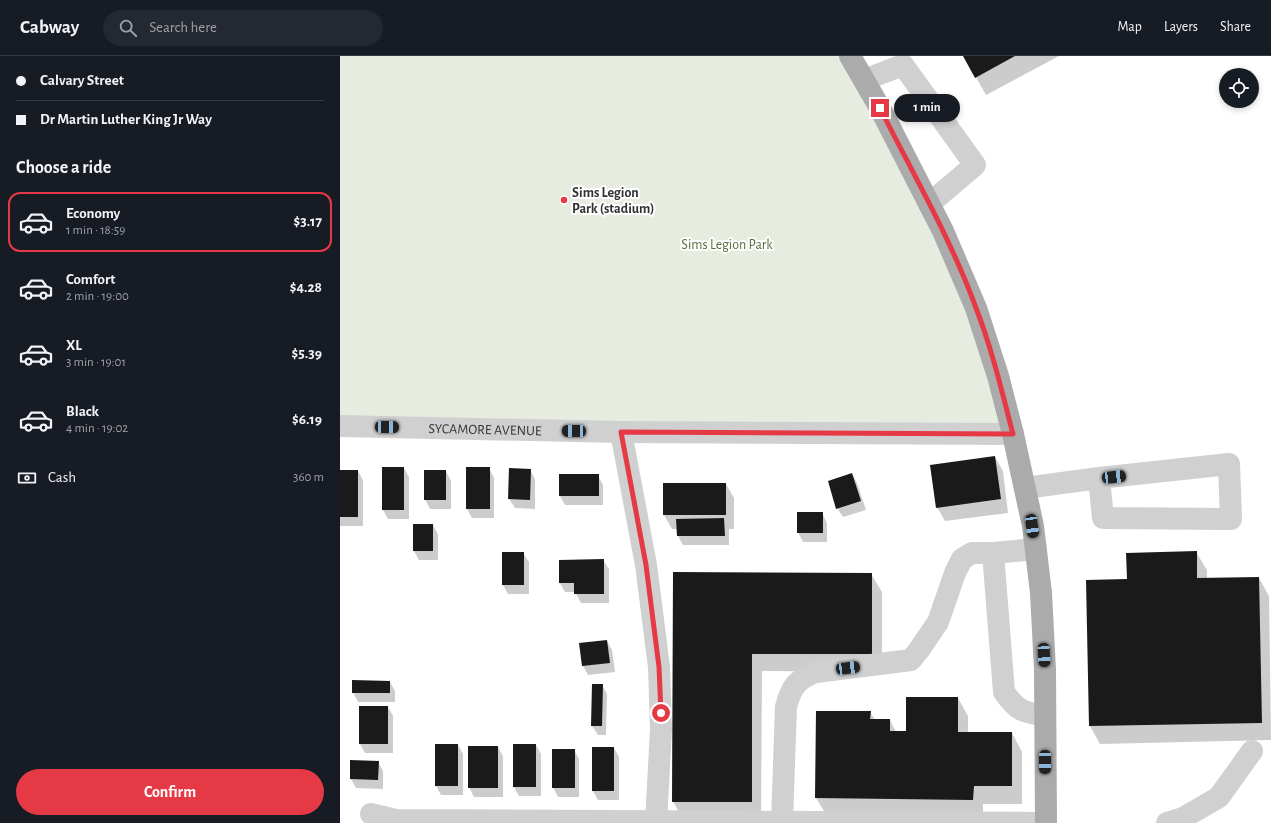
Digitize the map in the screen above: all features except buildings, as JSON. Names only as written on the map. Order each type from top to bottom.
[{"type":"main road","points":[[850,56],[943,231],[976,308],[998,376],[1013,434],[1036,549],[1041,593],[1045,670],[1046,823]]},
{"type":"street","points":[[864,80],[903,65],[975,165],[929,204]]},
{"type":"street","name":"SYCAMORE AVENUE","points":[[340,426],[621,432],[1013,434]]},
{"type":"street","points":[[621,432],[646,565],[659,667],[661,729],[656,822]]},
{"type":"street","points":[[1025,488],[1099,478],[1229,464],[1231,519],[1103,518],[1099,478]]},
{"type":"street","points":[[777,822],[786,707],[789,695],[796,685],[804,677],[816,672],[911,660],[938,622],[955,574],[962,559],[972,553],[993,553],[1036,549]]},
{"type":"street","points":[[993,553],[1004,692],[1014,705],[1024,712],[1045,716]]},
{"type":"street","points":[[1167,823],[1183,818],[1219,797],[1252,751]]},
{"type":"street","points":[[371,814],[396,820],[1046,823]]},
{"type":"green space","name":"Sims Legion Park","points":[[340,56],[850,56],[943,231],[1013,434],[340,426]]},
{"type":"place","name":"Sims Legion Park (stadium)","points":[[564,200]]},
{"type":"route","points":[[661,713],[659,667],[646,565],[621,432],[1013,434],[998,376],[976,308],[943,231],[880,108]]}]
